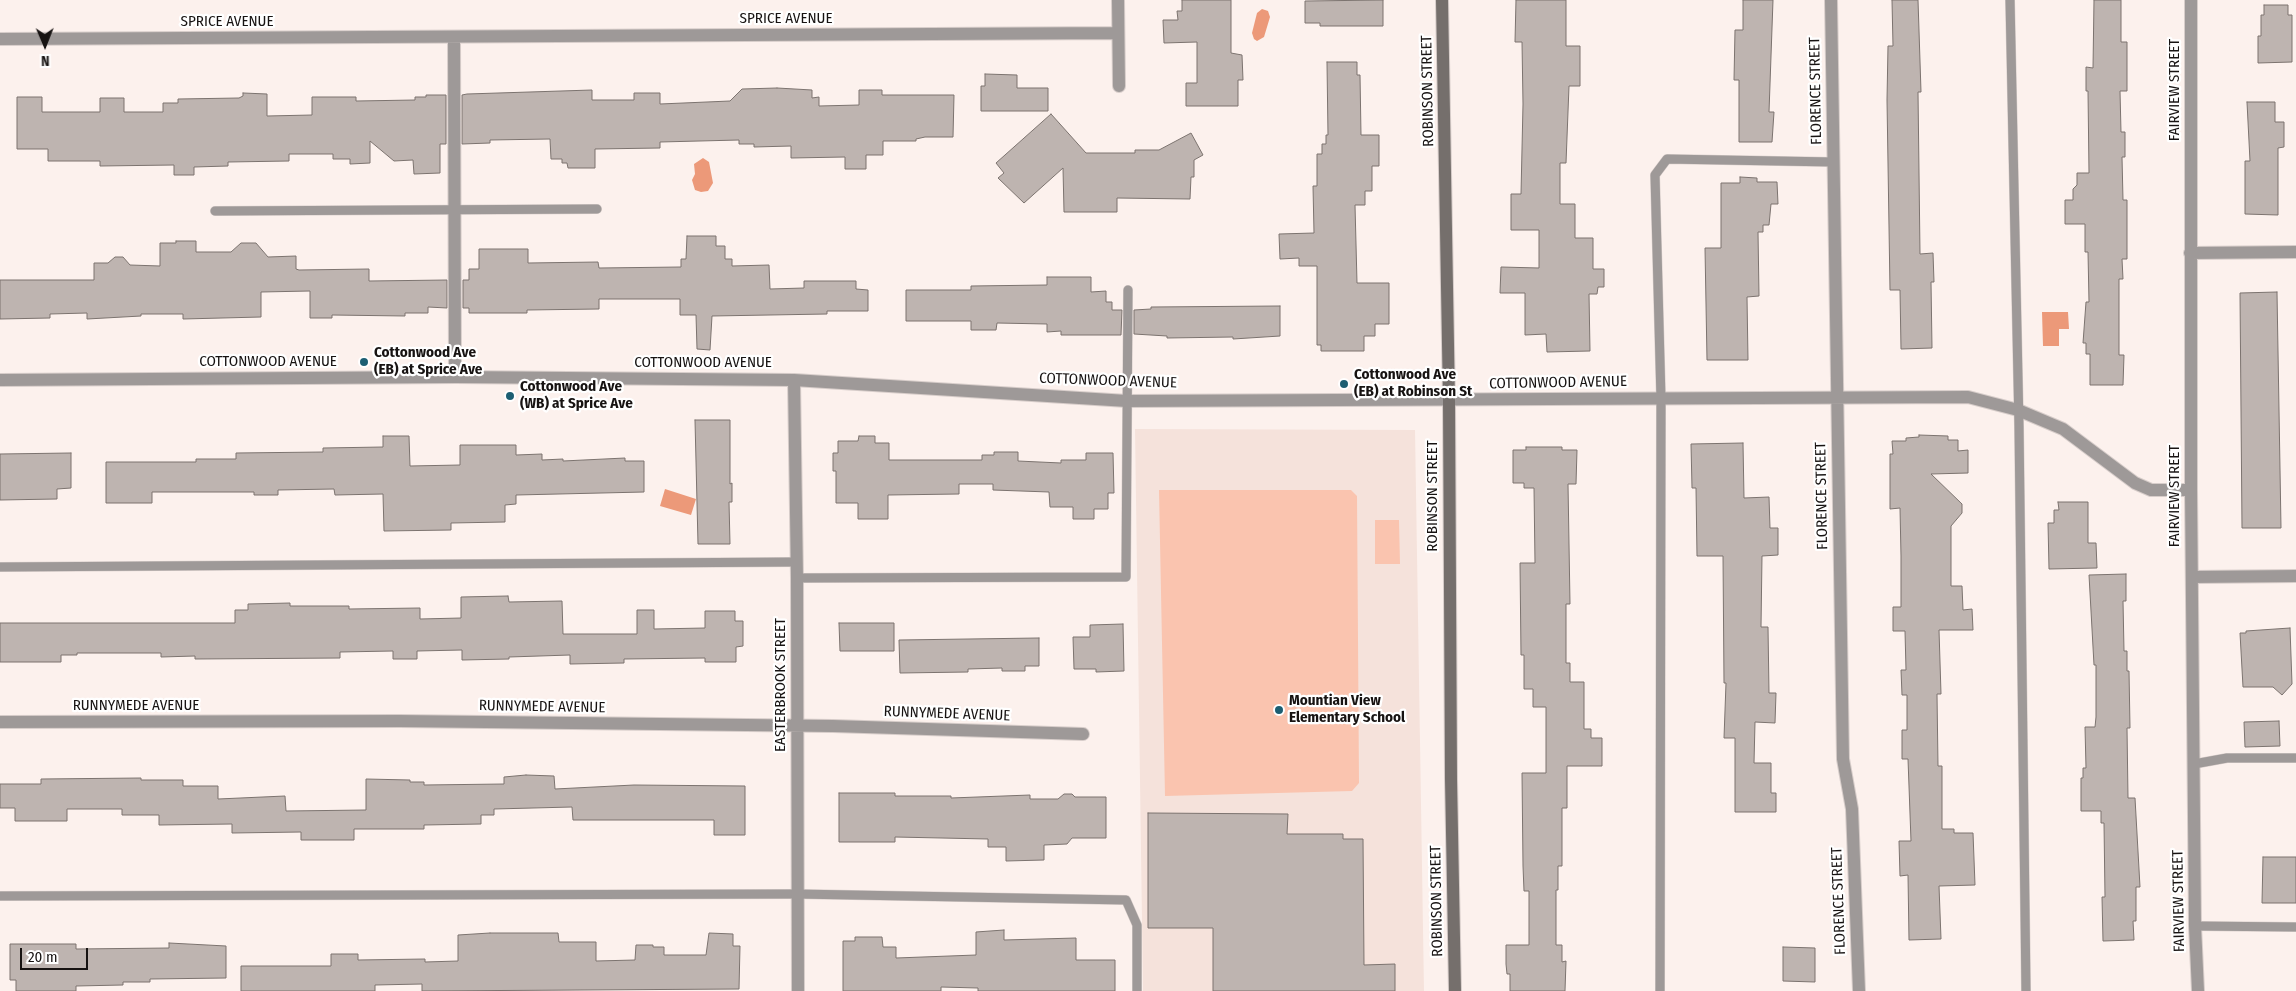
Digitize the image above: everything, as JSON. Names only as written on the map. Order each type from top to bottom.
[{"type":"street","points":[[1118,0],[1119,86]]},
{"type":"street","name":"ROBINSON STREET","points":[[1442,0],[1449,401],[1450,769],[1454,991]]},
{"type":"street","name":"FLORENCE STREET","points":[[1831,0],[1843,759],[1852,809],[1859,991]]},
{"type":"street","name":"FAIRVIEW STREET","points":[[2192,0],[2191,490],[2195,926],[2198,991]]},
{"type":"street","name":"SPRICE AVENUE","points":[[0,39],[1118,33]]},
{"type":"street","points":[[454,37],[455,377]]},
{"type":"street","points":[[2190,254],[2296,252]]},
{"type":"street","name":"COTTONWOOD AVENUE","points":[[0,380],[455,377],[794,380],[1127,400],[1449,401],[1968,397],[2018,410],[2063,429],[2135,483],[2151,490],[2191,490]]},
{"type":"street","name":"EASTERBROOK STREET","points":[[794,380],[797,578],[798,991]]},
{"type":"street","points":[[2192,577],[2296,576]]},
{"type":"street","name":"RUNNYMEDE AVENUE","points":[[0,722],[399,721],[797,726],[1083,734]]},
{"type":"lane","points":[[2010,0],[2026,991]]},
{"type":"lane","points":[[1660,991],[1661,399],[1655,175],[1667,159],[1833,162]]},
{"type":"lane","points":[[215,211],[597,209]]},
{"type":"lane","points":[[797,578],[1126,577],[1128,290]]},
{"type":"lane","points":[[0,567],[796,562]]},
{"type":"lane","points":[[2194,764],[2227,758],[2296,758]]},
{"type":"lane","points":[[0,896],[797,894],[1126,900],[1137,925],[1136,991]]},
{"type":"lane","points":[[2195,926],[2296,927]]},
{"type":"shaded area","points":[[1262,9],[1268,11],[1270,17],[1264,37],[1257,41],[1252,33],[1257,13]]},
{"type":"shaded area","points":[[703,158],[709,162],[713,183],[708,191],[701,192],[695,190],[692,180],[695,174],[694,164]]},
{"type":"shaded area","points":[[2042,312],[2068,312],[2069,329],[2059,329],[2059,346],[2043,346]]},
{"type":"shaded area","name":"Mountian View Elementary School","points":[[1135,429],[1415,430],[1424,991],[1143,991]]},
{"type":"shaded area","points":[[665,489],[696,499],[691,515],[660,506]]},
{"type":"shaded area","points":[[1159,490],[1351,490],[1357,496],[1359,783],[1352,791],[1165,796]]},
{"type":"shaded area","points":[[1375,520],[1399,520],[1400,564],[1375,564]]},
{"type":"building","points":[[1182,0],[1231,0],[1231,53],[1242,55],[1243,80],[1238,80],[1238,106],[1186,106],[1186,83],[1197,83],[1197,42],[1164,43],[1163,20],[1178,20],[1177,11],[1182,11]]},
{"type":"building","points":[[1383,0],[1383,26],[1320,26],[1320,23],[1305,23],[1305,1]]},
{"type":"building","points":[[1516,0],[1566,0],[1566,46],[1580,46],[1580,86],[1569,86],[1566,163],[1560,163],[1560,204],[1575,204],[1575,238],[1593,238],[1593,269],[1604,269],[1604,287],[1598,287],[1597,294],[1589,294],[1590,351],[1547,352],[1546,334],[1525,335],[1525,293],[1500,293],[1501,267],[1539,268],[1539,230],[1511,230],[1511,194],[1521,194],[1523,104],[1522,42],[1515,42]]},
{"type":"building","points":[[1743,0],[1773,0],[1769,112],[1774,112],[1772,142],[1739,142],[1739,80],[1734,80],[1735,30],[1743,30]]},
{"type":"building","points":[[1892,0],[1918,0],[1921,92],[1918,92],[1920,254],[1933,253],[1934,282],[1931,282],[1932,348],[1901,349],[1900,290],[1890,290],[1887,100],[1888,46],[1893,46]]},
{"type":"building","points":[[2094,0],[2121,0],[2121,42],[2127,42],[2127,91],[2120,91],[2121,132],[2125,132],[2125,157],[2122,157],[2123,200],[2127,200],[2127,259],[2122,259],[2123,279],[2119,279],[2119,355],[2124,355],[2123,385],[2090,385],[2090,354],[2086,354],[2086,343],[2083,343],[2086,302],[2089,302],[2088,252],[2085,252],[2085,224],[2065,224],[2065,200],[2073,200],[2073,189],[2077,185],[2077,173],[2089,173],[2086,67],[2093,68]]},
{"type":"building","points":[[2264,5],[2288,5],[2288,15],[2292,15],[2292,62],[2258,63],[2258,36],[2261,36],[2261,15],[2264,15]]},
{"type":"building","points":[[1327,62],[1357,62],[1357,75],[1360,75],[1361,135],[1379,135],[1379,166],[1372,166],[1372,191],[1365,191],[1365,205],[1355,205],[1357,283],[1389,283],[1389,324],[1375,324],[1375,336],[1364,336],[1364,351],[1321,351],[1321,345],[1317,345],[1317,266],[1299,266],[1299,258],[1280,259],[1279,234],[1314,233],[1313,186],[1317,186],[1317,154],[1322,154],[1322,144],[1326,144],[1326,135],[1328,135]]},
{"type":"building","points":[[985,74],[1017,75],[1017,88],[1048,88],[1048,111],[981,111],[981,86],[985,86]]},
{"type":"building","points":[[742,89],[812,90],[812,98],[819,97],[819,106],[859,105],[859,90],[882,90],[882,95],[954,95],[953,137],[925,137],[916,139],[916,141],[883,141],[883,155],[866,155],[866,169],[845,169],[845,157],[791,158],[791,146],[754,147],[754,144],[739,144],[739,140],[660,142],[660,148],[595,149],[595,168],[568,168],[567,163],[562,163],[562,159],[551,159],[550,139],[490,140],[490,143],[462,144],[462,95],[467,94],[592,90],[592,100],[634,100],[634,93],[660,93],[660,104],[730,101]]},
{"type":"building","points":[[243,93],[267,94],[267,116],[312,115],[312,97],[356,97],[356,101],[415,100],[415,97],[426,97],[426,95],[446,95],[446,144],[440,144],[440,173],[414,174],[413,160],[394,161],[370,141],[370,163],[350,164],[350,159],[333,159],[333,154],[289,154],[289,161],[228,162],[228,166],[194,167],[194,175],[174,175],[174,165],[100,166],[100,161],[48,161],[48,149],[17,149],[17,97],[42,97],[42,112],[100,112],[100,98],[124,98],[124,112],[163,112],[163,103],[178,103],[178,99],[239,98],[243,96]]},
{"type":"building","points":[[2247,102],[2275,102],[2275,122],[2284,122],[2284,147],[2278,148],[2278,215],[2245,214],[2245,161],[2250,161]]},
{"type":"building","points":[[1051,114],[1086,153],[1135,153],[1135,150],[1159,150],[1191,133],[1203,155],[1194,160],[1194,177],[1191,177],[1190,199],[1117,198],[1117,212],[1064,212],[1063,168],[1024,203],[998,178],[1004,173],[996,163]]},
{"type":"building","points":[[1740,177],[1757,178],[1757,182],[1777,182],[1778,204],[1771,204],[1769,225],[1763,225],[1763,232],[1758,232],[1759,296],[1747,297],[1748,360],[1707,360],[1705,248],[1721,248],[1721,183],[1740,183]]},
{"type":"building","points":[[687,236],[716,236],[716,246],[725,246],[725,259],[732,259],[732,266],[769,265],[770,289],[804,288],[804,281],[856,281],[856,289],[868,290],[868,311],[827,311],[827,314],[712,316],[710,350],[697,349],[696,315],[680,315],[680,299],[599,299],[599,309],[527,310],[527,313],[469,313],[469,308],[463,308],[463,280],[469,280],[469,269],[479,269],[479,249],[528,249],[528,263],[598,262],[599,268],[681,267],[681,259],[686,259]]},
{"type":"building","points":[[176,241],[196,241],[196,252],[231,252],[241,243],[256,243],[268,257],[296,256],[296,269],[369,269],[369,281],[447,280],[447,308],[428,307],[428,313],[405,313],[405,316],[332,315],[332,318],[310,318],[310,291],[261,292],[261,317],[183,319],[183,314],[141,314],[141,316],[87,319],[87,313],[50,314],[50,318],[0,319],[0,280],[94,280],[94,263],[108,263],[115,257],[123,257],[130,265],[160,266],[160,243],[176,243]]},
{"type":"building","points":[[1047,277],[1091,277],[1091,292],[1106,291],[1106,302],[1112,302],[1112,310],[1122,310],[1121,335],[1061,335],[1061,331],[1047,332],[1047,324],[997,323],[996,330],[971,330],[971,321],[906,321],[906,290],[971,290],[971,286],[1047,285]]},
{"type":"building","points":[[2277,292],[2281,528],[2242,528],[2240,293]]},
{"type":"building","points":[[1280,306],[1280,336],[1233,339],[1233,337],[1167,338],[1167,336],[1134,334],[1134,310],[1151,309],[1151,307]]},
{"type":"building","points":[[695,420],[730,420],[730,484],[732,483],[732,502],[729,502],[730,544],[698,544]]},
{"type":"building","points":[[1919,435],[1948,436],[1948,440],[1958,440],[1958,451],[1968,450],[1968,473],[1931,474],[1962,504],[1962,513],[1951,526],[1951,586],[1962,586],[1963,610],[1972,609],[1973,630],[1939,630],[1941,694],[1937,694],[1938,766],[1942,766],[1942,829],[1954,829],[1954,833],[1973,833],[1975,885],[1939,886],[1941,939],[1909,940],[1908,875],[1900,876],[1899,841],[1911,841],[1908,759],[1902,759],[1902,730],[1907,730],[1907,695],[1902,695],[1901,670],[1906,670],[1905,631],[1893,631],[1893,607],[1901,607],[1901,556],[1900,508],[1890,509],[1890,454],[1893,454],[1892,441],[1906,441],[1906,438],[1919,437]]},
{"type":"building","points":[[383,436],[409,436],[410,466],[460,465],[460,445],[516,445],[516,455],[542,454],[542,460],[563,459],[563,461],[625,458],[625,461],[644,461],[644,492],[516,495],[516,504],[505,505],[505,522],[451,523],[451,530],[384,531],[383,494],[335,495],[334,489],[278,490],[278,495],[254,495],[254,492],[152,492],[152,503],[106,503],[106,462],[196,462],[196,459],[236,459],[236,453],[323,452],[323,448],[383,447]]},
{"type":"building","points":[[859,436],[875,436],[875,443],[889,443],[889,460],[982,460],[982,455],[994,455],[994,452],[1018,452],[1018,461],[1061,463],[1061,460],[1086,460],[1086,453],[1113,453],[1114,493],[1108,493],[1108,509],[1094,509],[1094,519],[1073,519],[1073,507],[1050,507],[1049,492],[993,490],[993,484],[959,484],[959,494],[888,495],[888,519],[858,519],[858,503],[836,503],[836,471],[833,471],[833,453],[838,453],[838,441],[858,441]]},
{"type":"building","points":[[1743,443],[1744,498],[1769,497],[1770,528],[1778,528],[1778,555],[1762,556],[1761,627],[1768,627],[1769,693],[1776,693],[1775,723],[1755,722],[1754,763],[1771,763],[1771,793],[1776,793],[1776,812],[1735,812],[1735,738],[1724,738],[1726,683],[1724,683],[1723,556],[1697,556],[1696,488],[1692,488],[1691,444]]},
{"type":"building","points":[[1526,447],[1562,447],[1562,450],[1577,450],[1576,484],[1568,484],[1570,604],[1566,604],[1566,663],[1570,663],[1570,682],[1584,682],[1584,729],[1591,729],[1591,738],[1602,738],[1602,766],[1567,766],[1567,808],[1562,808],[1562,866],[1558,866],[1558,890],[1556,890],[1556,945],[1562,945],[1562,962],[1566,961],[1565,991],[1510,991],[1510,974],[1507,974],[1506,964],[1506,945],[1529,945],[1529,891],[1524,891],[1522,773],[1546,773],[1546,707],[1533,707],[1533,689],[1524,689],[1524,655],[1521,655],[1520,563],[1535,563],[1534,488],[1524,488],[1524,483],[1513,483],[1513,450],[1526,450]]},
{"type":"building","points":[[71,453],[71,488],[57,489],[57,499],[0,500],[0,454]]},
{"type":"building","points":[[2058,502],[2088,502],[2088,543],[2096,543],[2097,568],[2049,569],[2048,523],[2054,523],[2054,510],[2059,510]]},
{"type":"building","points":[[2126,574],[2126,601],[2123,601],[2124,651],[2127,651],[2127,671],[2129,671],[2130,728],[2127,728],[2128,798],[2135,798],[2140,887],[2136,887],[2136,921],[2133,921],[2134,940],[2103,941],[2102,897],[2105,897],[2104,823],[2101,823],[2101,811],[2081,811],[2081,778],[2083,778],[2083,768],[2086,768],[2085,727],[2095,727],[2096,717],[2096,665],[2094,665],[2089,575]]},
{"type":"building","points":[[508,596],[509,602],[562,601],[563,634],[637,634],[637,610],[654,610],[654,629],[705,628],[705,611],[735,611],[735,621],[743,621],[743,646],[736,647],[736,662],[705,662],[705,658],[624,659],[624,663],[570,664],[570,655],[462,660],[462,650],[417,651],[417,659],[393,659],[393,651],[340,652],[340,658],[195,659],[195,656],[161,657],[161,653],[77,653],[77,655],[61,655],[61,662],[0,662],[0,623],[235,623],[235,610],[248,610],[248,604],[290,603],[290,606],[349,606],[349,609],[420,608],[420,619],[461,618],[461,597]]},
{"type":"building","points":[[839,623],[894,623],[894,651],[840,651]]},
{"type":"building","points":[[1123,624],[1124,671],[1096,672],[1096,669],[1074,669],[1073,637],[1090,637],[1090,625]]},
{"type":"building","points":[[2290,628],[2292,684],[2282,695],[2273,687],[2243,687],[2240,633]]},
{"type":"building","points":[[1039,638],[1039,666],[1025,666],[1025,671],[1002,671],[1002,668],[968,669],[968,672],[900,673],[899,640]]},
{"type":"building","points":[[2279,721],[2280,746],[2245,747],[2244,722]]},
{"type":"building","points":[[526,775],[554,776],[555,789],[634,785],[745,786],[745,835],[714,835],[714,820],[573,820],[572,807],[494,809],[494,815],[481,815],[481,824],[424,825],[424,829],[354,829],[354,840],[301,840],[301,832],[232,833],[232,824],[159,825],[159,815],[122,815],[122,809],[67,809],[67,821],[15,821],[15,808],[0,808],[0,784],[41,784],[41,779],[141,778],[141,780],[183,780],[183,786],[218,786],[218,799],[285,796],[286,811],[366,810],[366,779],[410,780],[410,782],[424,782],[424,785],[504,784],[504,777]]},
{"type":"building","points":[[839,793],[895,793],[895,796],[951,796],[951,798],[1030,795],[1030,799],[1058,799],[1064,794],[1072,794],[1075,797],[1106,797],[1106,838],[1072,838],[1067,844],[1044,845],[1044,860],[1006,861],[1006,847],[988,847],[988,839],[895,837],[895,842],[839,842]]},
{"type":"building","points":[[1148,813],[1288,814],[1287,834],[1343,834],[1343,839],[1363,839],[1364,965],[1395,964],[1395,991],[1213,991],[1213,928],[1148,928]]},
{"type":"building","points":[[2263,857],[2296,857],[2296,903],[2262,903]]},
{"type":"building","points":[[1004,930],[1004,940],[1076,938],[1076,960],[1115,960],[1115,991],[978,991],[978,988],[941,987],[941,991],[843,991],[843,941],[855,941],[855,937],[882,937],[883,947],[896,947],[896,958],[976,955],[976,932]]},
{"type":"building","points":[[558,933],[559,942],[596,942],[596,961],[635,960],[636,945],[664,947],[664,955],[706,955],[709,933],[733,934],[733,946],[740,946],[739,989],[422,991],[422,984],[375,985],[375,991],[241,991],[241,966],[331,966],[331,954],[358,954],[358,960],[425,959],[425,962],[458,961],[458,935]]},
{"type":"building","points":[[169,943],[226,946],[226,978],[150,979],[150,982],[123,982],[123,985],[76,986],[76,991],[16,991],[16,980],[10,980],[10,944],[76,944],[76,949],[169,948]]},
{"type":"building","points":[[1783,947],[1815,948],[1815,982],[1783,981]]},
{"type":"place","name":"Cottonwood Ave (EB) at Sprice Ave","points":[[364,362]]},
{"type":"place","name":"Cottonwood Ave (EB) at Robinson St","points":[[1344,384]]},
{"type":"place","name":"Cottonwood Ave (WB) at Sprice Ave","points":[[510,396]]},
{"type":"place","name":"Mountian View Elementary School","points":[[1279,710]]}]
